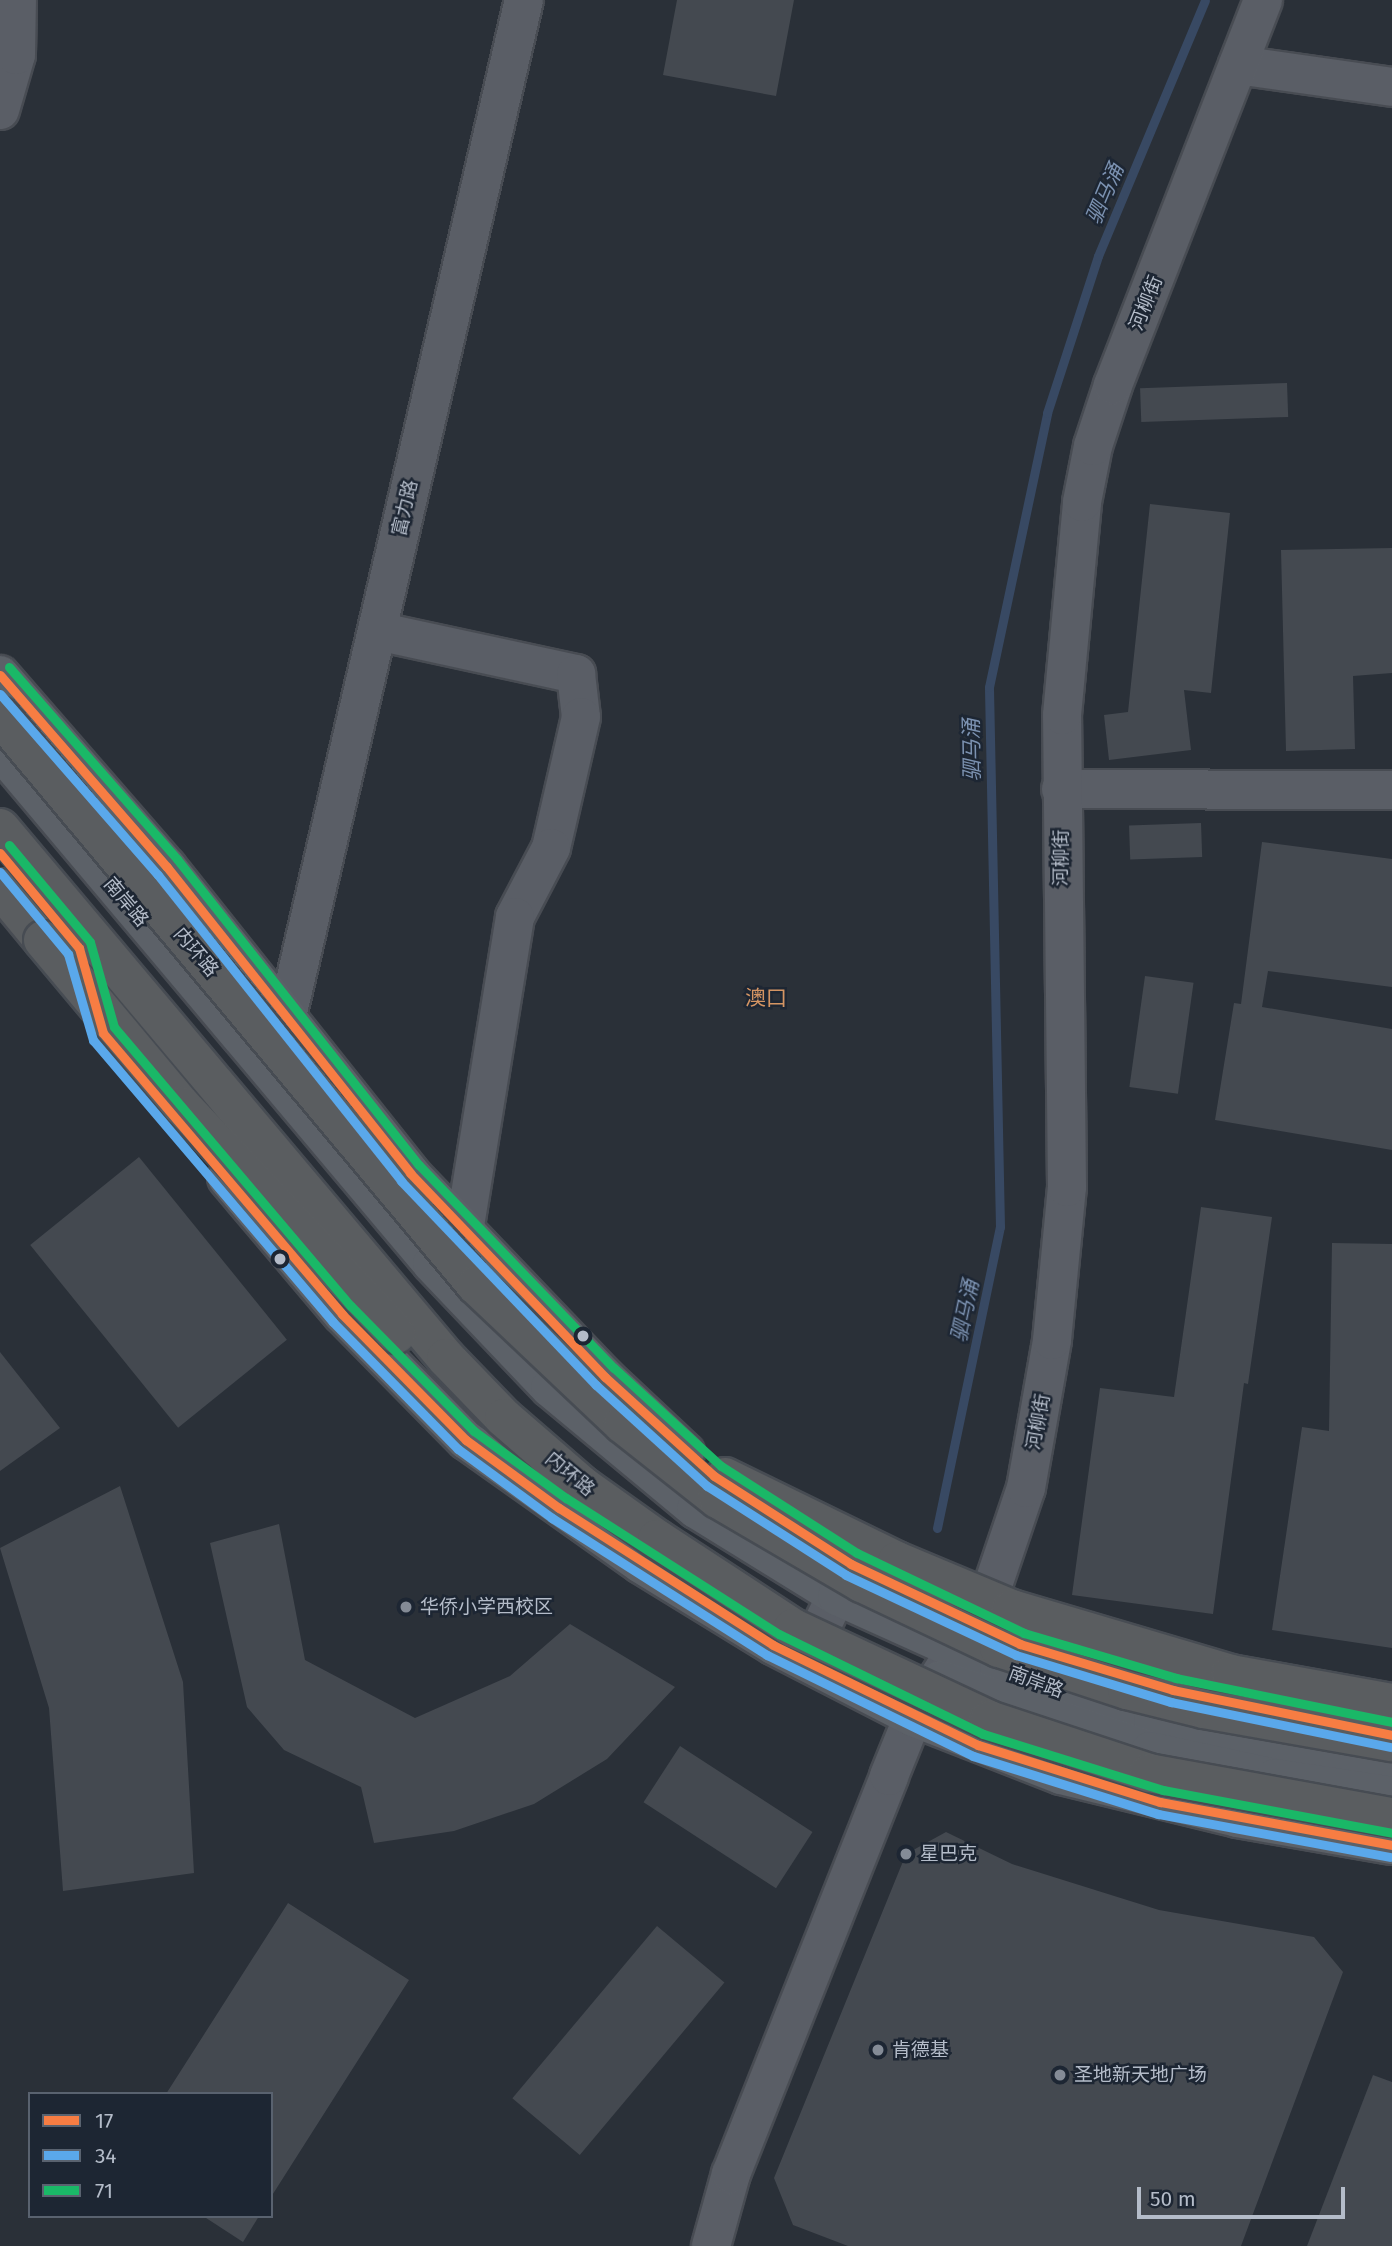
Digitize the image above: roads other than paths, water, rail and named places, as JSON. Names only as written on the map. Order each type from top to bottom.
[{"type":"highway","name":"内环路","points":[[0,716],[476,1285],[623,1424],[767,1530],[914,1611],[999,1648],[1128,1690],[1203,1709],[1392,1742]]},
{"type":"highway","name":"内环路","points":[[0,828],[412,1320],[511,1413],[584,1487],[727,1587],[793,1628],[924,1694],[1053,1743],[1149,1773],[1392,1817]]},
{"type":"highway","points":[[0,888],[182,1106],[322,1260],[408,1345],[511,1413]]},
{"type":"highway","points":[[623,1424],[813,1522],[1012,1609],[1231,1674],[1392,1703]]},
{"type":"main road","points":[[0,675],[167,867],[410,1173],[464,1233],[664,1434],[763,1512],[837,1594],[956,1652],[1061,1658],[1173,1690],[1392,1735]]},
{"type":"main road","name":"南岸路","points":[[0,750],[432,1264],[550,1388],[696,1509],[837,1594]]},
{"type":"main road","name":"南岸路","points":[[0,809],[329,1203],[511,1413],[664,1526],[837,1594],[956,1652],[1052,1705],[1205,1765],[1392,1796]]},
{"type":"main road","points":[[0,913],[342,1314],[426,1404],[466,1440],[559,1508],[696,1599],[913,1717],[1030,1764],[1160,1802],[1392,1845]]},
{"type":"main road","points":[[220,1170],[329,1203]]},
{"type":"main road","points":[[511,1413],[559,1508]]},
{"type":"main road","name":"南岸路","points":[[1052,1705],[1392,1764]]},
{"type":"street","points":[[0,110],[16,55],[17,0]]},
{"type":"street","name":"富力路","points":[[286,1016],[524,0]]},
{"type":"street","name":"河柳街","points":[[711,2246],[731,2174],[913,1717],[956,1652],[1003,1564],[1026,1488],[1062,1262],[1067,1187],[1061,789],[1072,572],[1093,446],[1263,0]]},
{"type":"street","points":[[1238,65],[1392,87]]},
{"type":"street","points":[[377,631],[576,674],[581,717],[551,848],[515,917],[464,1233],[432,1264]]},
{"type":"street","points":[[1061,789],[1392,790]]},
{"type":"street","points":[[0,853],[79,947],[146,985]]},
{"type":"street","points":[[79,947],[103,1033]]},
{"type":"street","points":[[1030,1764],[1052,1705]]},
{"type":"waterway","name":"驷马涌","points":[[937,1528],[1000,1227],[989,687],[1047,413],[1098,256],[1205,0]]},
{"type":"place","name":"华侨小学西校区","points":[[406,1607]]},
{"type":"place","name":"星巴克","points":[[906,1854]]},
{"type":"place","name":"肯德基","points":[[878,2050]]},
{"type":"place","name":"圣地新天地广场","points":[[1060,2075]]},
{"type":"district","name":"澳口","points":[[766,998]]}]
